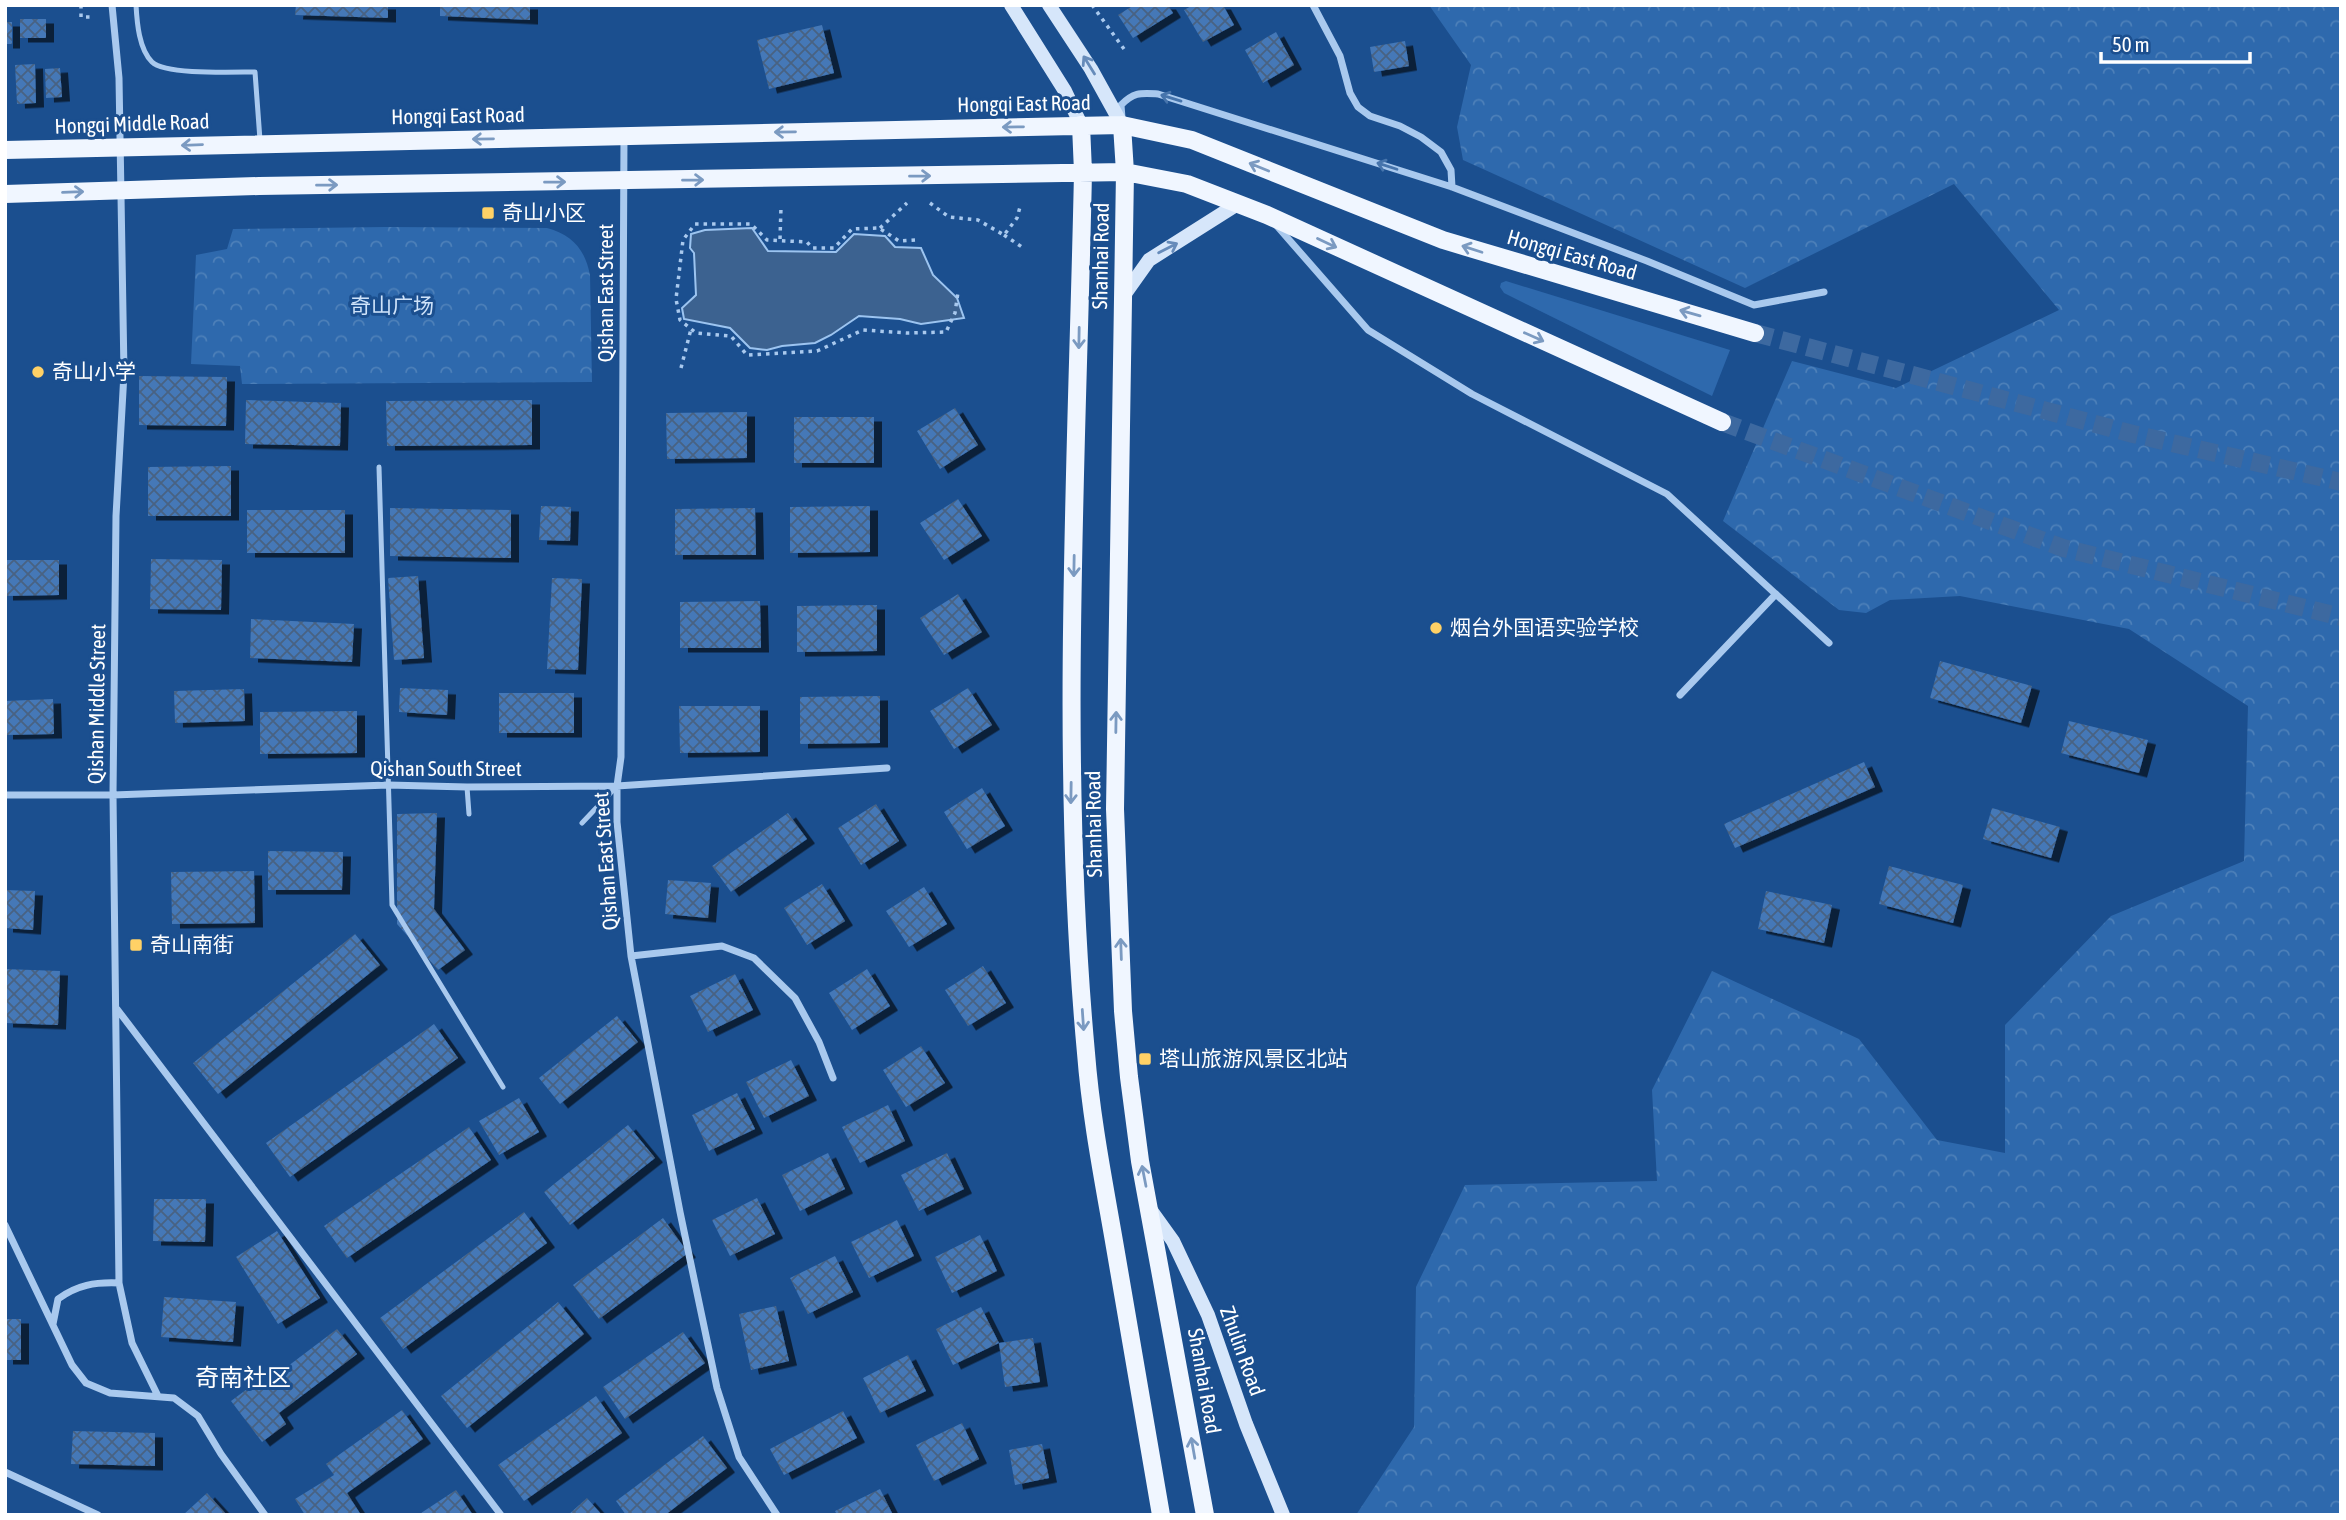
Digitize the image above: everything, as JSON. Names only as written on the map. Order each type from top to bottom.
[{"type":"main road","points":[[1011,5],[1065,91],[1081,125]]},
{"type":"main road","points":[[1049,5],[1091,69],[1122,125]]},
{"type":"main road","name":"Shanhai Road","points":[[1081,125],[1083,172],[1071,816],[1075,893],[1086,1055],[1101,1164],[1161,1515]]},
{"type":"main road","name":"Hongqi East Road","points":[[260,143],[1122,125],[1192,140],[1378,216],[1455,244],[1755,332]]},
{"type":"main road","name":"Shanhai Road","points":[[1122,125],[1125,172],[1115,809],[1127,1050],[1140,1161],[1205,1515]]},
{"type":"main road","name":"Hongqi Middle Road","points":[[5,150],[260,143]]},
{"type":"main road","points":[[5,194],[259,186],[1125,172],[1187,184],[1268,215],[1722,422]]},
{"type":"main road","points":[[1122,298],[1149,260],[1161,250],[1180,242],[1239,203]]},
{"type":"main road","name":"Zhulin Road","points":[[1150,1209],[1173,1241],[1208,1315],[1246,1424],[1283,1515]]},
{"type":"street","name":"Qishan Middle Street","points":[[112,5],[119,78],[124,373],[116,516],[113,795],[119,1283],[132,1343],[158,1396]]},
{"type":"street","points":[[1313,5],[1340,56],[1350,93],[1359,107],[1370,116],[1421,136],[1441,152],[1451,170],[1452,187]]},
{"type":"street","points":[[1122,125],[1121,105],[1129,96],[1139,93],[1158,94],[1452,187],[1754,305],[1824,292]]},
{"type":"street","name":"Qishan East Street","points":[[624,136],[621,729],[617,822],[631,956],[717,1388],[739,1457],[777,1515]]},
{"type":"street","points":[[1268,215],[1368,330],[1472,394],[1667,494],[1829,643]]},
{"type":"street","points":[[1680,695],[1776,594]]},
{"type":"street","name":"Qishan South Street","points":[[5,796],[113,795],[388,785],[617,786],[887,768]]},
{"type":"street","points":[[631,956],[722,946],[754,958],[795,998],[819,1042],[833,1078]]},
{"type":"street","points":[[117,1009],[501,1515]]},
{"type":"street","points":[[5,1226],[72,1365],[86,1384],[110,1393],[174,1398],[198,1416],[221,1454],[265,1515]]},
{"type":"street","points":[[52,1325],[58,1299],[70,1290],[95,1282],[119,1283]]},
{"type":"street","points":[[5,1472],[98,1515]]},
{"type":"lane","points":[[136,5],[143,48],[153,64],[173,70],[255,72],[260,143]]},
{"type":"lane","points":[[379,467],[392,905],[503,1087]]},
{"type":"lane","points":[[582,823],[617,786]]},
{"type":"lane","points":[[467,787],[469,814]]},
{"type":"path","points":[[81,5],[81,17],[90,17]]},
{"type":"path","points":[[1092,5],[1124,49]]},
{"type":"path","points":[[879,228],[907,203]]},
{"type":"path","points":[[930,203],[949,217],[978,220],[1025,249]]},
{"type":"path","points":[[780,239],[781,207]]},
{"type":"path","points":[[1004,235],[1017,218],[1020,207]]},
{"type":"path","points":[[915,240],[899,241],[879,228],[852,229],[834,248],[812,248],[807,242],[767,240],[751,223],[695,223],[683,240],[676,299],[680,320],[696,333],[731,337],[747,355],[817,351],[863,330],[946,332],[955,313],[958,292]]},
{"type":"path","points":[[681,368],[691,329]]},
{"type":"green space","points":[[1429,5],[2341,5],[2341,1515],[1356,1515],[1414,1427],[1416,1287],[1465,1185],[1657,1181],[1652,1090],[1712,971],[1859,1039],[1937,1140],[2005,1153],[2005,1025],[2111,916],[2244,861],[2248,706],[2129,629],[1960,596],[1890,600],[1866,613],[1839,610],[1723,521],[1792,361],[1896,388],[2059,310],[1954,184],[1745,288],[1463,160],[1457,127],[1471,65]]},
{"type":"green space","name":"奇山广场","points":[[547,228],[570,239],[585,258],[590,275],[592,382],[242,384],[240,366],[191,364],[196,255],[227,249],[233,229]]},
{"type":"green space","points":[[1506,281],[1730,350],[1712,396],[1504,293],[1500,287],[1501,283]]},
{"type":"shaded area","points":[[752,228],[768,251],[836,252],[854,234],[885,236],[895,247],[921,248],[933,275],[957,298],[964,318],[921,324],[900,319],[859,316],[815,343],[767,350],[750,348],[730,328],[684,319],[682,308],[696,295],[694,253],[690,248],[691,234],[705,230]]},
{"type":"building","points":[[296,5],[388,5],[388,18],[295,15]]},
{"type":"building","points":[[440,5],[530,5],[530,20],[440,16]]},
{"type":"building","points":[[1134,5],[1168,5],[1173,13],[1133,38],[1118,15]]},
{"type":"building","points":[[1193,5],[1223,5],[1234,25],[1203,42],[1184,10]]},
{"type":"building","points":[[20,19],[46,19],[46,38],[20,38]]},
{"type":"building","points":[[5,22],[12,22],[12,44],[5,44]]},
{"type":"building","points":[[822,25],[834,73],[769,89],[757,40]]},
{"type":"building","points":[[1276,32],[1294,65],[1263,83],[1245,50]]},
{"type":"building","points":[[1405,41],[1409,66],[1374,72],[1370,47]]},
{"type":"building","points":[[35,64],[36,103],[17,104],[15,65]]},
{"type":"building","points":[[60,68],[62,97],[46,98],[45,69]]},
{"type":"building","points":[[139,376],[227,377],[226,426],[139,425]]},
{"type":"building","points":[[246,400],[341,403],[340,446],[245,444]]},
{"type":"building","points":[[532,400],[532,445],[387,446],[386,401]]},
{"type":"building","points":[[955,408],[978,445],[940,469],[917,431]]},
{"type":"building","points":[[747,412],[747,458],[667,459],[666,413]]},
{"type":"building","points":[[794,417],[874,417],[874,463],[794,463]]},
{"type":"building","points":[[231,466],[231,516],[148,516],[148,467]]},
{"type":"building","points":[[958,499],[982,536],[944,560],[920,523]]},
{"type":"building","points":[[541,506],[571,507],[570,541],[539,540]]},
{"type":"building","points":[[870,506],[870,552],[790,553],[790,507]]},
{"type":"building","points":[[390,508],[511,510],[511,558],[390,556]]},
{"type":"building","points":[[755,508],[756,555],[675,555],[675,509]]},
{"type":"building","points":[[247,510],[345,510],[345,553],[247,553]]},
{"type":"building","points":[[151,559],[222,560],[221,610],[150,609]]},
{"type":"building","points":[[5,560],[59,560],[59,595],[5,596]]},
{"type":"building","points":[[418,576],[424,658],[394,660],[388,578]]},
{"type":"building","points":[[552,578],[582,579],[578,670],[547,669]]},
{"type":"building","points":[[958,594],[982,632],[944,655],[920,618]]},
{"type":"building","points":[[760,601],[761,648],[680,648],[680,602]]},
{"type":"building","points":[[877,605],[877,651],[797,652],[797,606]]},
{"type":"building","points":[[251,619],[354,624],[352,662],[250,658]]},
{"type":"building","points":[[1940,661],[2032,686],[2021,723],[1930,698]]},
{"type":"building","points":[[400,688],[448,690],[447,715],[399,712]]},
{"type":"building","points":[[968,688],[992,725],[954,749],[930,711]]},
{"type":"building","points":[[244,689],[245,721],[175,723],[174,691]]},
{"type":"building","points":[[499,693],[574,693],[574,733],[499,733]]},
{"type":"building","points":[[880,696],[880,743],[800,744],[800,697]]},
{"type":"building","points":[[53,699],[54,734],[5,735],[5,701]]},
{"type":"building","points":[[679,706],[760,706],[760,752],[680,753]]},
{"type":"building","points":[[357,711],[357,753],[260,754],[260,712]]},
{"type":"building","points":[[2069,721],[2148,740],[2139,773],[2061,753]]},
{"type":"building","points":[[1864,762],[1875,787],[1735,848],[1724,824]]},
{"type":"building","points":[[982,788],[1005,826],[967,849],[944,812]]},
{"type":"building","points":[[876,804],[899,841],[861,865],[838,828]]},
{"type":"building","points":[[1992,808],[2060,827],[2051,858],[1983,839]]},
{"type":"building","points":[[437,813],[434,909],[465,950],[438,970],[397,924],[397,814]]},
{"type":"building","points":[[788,813],[807,839],[731,892],[712,866]]},
{"type":"building","points":[[268,851],[343,852],[342,890],[268,890]]},
{"type":"building","points":[[1889,866],[1963,885],[1953,923],[1879,904]]},
{"type":"building","points":[[254,871],[255,923],[172,924],[171,872]]},
{"type":"building","points":[[668,880],[711,883],[708,918],[665,914]]},
{"type":"building","points":[[822,884],[845,921],[807,945],[784,908]]},
{"type":"building","points":[[924,887],[947,924],[909,947],[886,911]]},
{"type":"building","points":[[5,890],[35,891],[33,930],[5,928]]},
{"type":"building","points":[[1766,891],[1832,905],[1824,943],[1758,929]]},
{"type":"building","points":[[355,934],[380,965],[218,1094],[193,1063]]},
{"type":"building","points":[[983,966],[1006,1003],[968,1026],[945,990]]},
{"type":"building","points":[[5,969],[60,971],[58,1025],[5,1023]]},
{"type":"building","points":[[867,969],[890,1006],[852,1030],[829,993]]},
{"type":"building","points":[[735,974],[753,1010],[708,1032],[690,996]]},
{"type":"building","points":[[617,1016],[638,1042],[560,1104],[539,1078]]},
{"type":"building","points":[[434,1024],[458,1058],[290,1177],[266,1143]]},
{"type":"building","points":[[921,1046],[945,1083],[906,1107],[883,1070]]},
{"type":"building","points":[[791,1060],[809,1096],[764,1118],[746,1082]]},
{"type":"building","points":[[737,1093],[755,1129],[709,1151],[692,1115]]},
{"type":"building","points":[[519,1098],[539,1132],[499,1155],[479,1121]]},
{"type":"building","points":[[888,1105],[905,1141],[860,1163],[842,1127]]},
{"type":"building","points":[[628,1125],[655,1158],[570,1225],[544,1192]]},
{"type":"building","points":[[469,1127],[491,1160],[347,1258],[324,1226]]},
{"type":"building","points":[[828,1153],[845,1189],[800,1211],[782,1175]]},
{"type":"building","points":[[947,1153],[964,1189],[919,1211],[901,1175]]},
{"type":"building","points":[[757,1198],[775,1234],[730,1256],[712,1220]]},
{"type":"building","points":[[154,1199],[206,1199],[205,1242],[153,1241]]},
{"type":"building","points":[[524,1212],[547,1243],[403,1349],[380,1318]]},
{"type":"building","points":[[663,1218],[688,1253],[599,1319],[573,1285]]},
{"type":"building","points":[[897,1220],[914,1256],[869,1278],[851,1242]]},
{"type":"building","points":[[277,1231],[320,1298],[278,1324],[236,1257]]},
{"type":"building","points":[[980,1235],[997,1271],[952,1293],[935,1257]]},
{"type":"building","points":[[835,1256],[853,1292],[808,1314],[790,1278]]},
{"type":"building","points":[[164,1297],[236,1302],[233,1342],[161,1337]]},
{"type":"building","points":[[558,1302],[584,1334],[467,1428],[441,1396]]},
{"type":"building","points":[[776,1306],[789,1361],[751,1370],[739,1314]]},
{"type":"building","points":[[981,1307],[999,1343],[953,1365],[936,1329]]},
{"type":"building","points":[[5,1319],[21,1319],[21,1360],[5,1360]]},
{"type":"building","points":[[337,1329],[357,1354],[279,1413],[286,1424],[262,1442],[231,1401],[255,1383],[259,1388]]},
{"type":"building","points":[[683,1332],[705,1363],[625,1419],[603,1387]]},
{"type":"building","points":[[1033,1338],[1040,1382],[1005,1387],[999,1343]]},
{"type":"building","points":[[908,1355],[926,1391],[880,1413],[863,1378]]},
{"type":"building","points":[[596,1396],[622,1433],[524,1501],[498,1465]]},
{"type":"building","points":[[402,1410],[423,1439],[347,1493],[361,1515],[305,1515],[295,1499],[334,1475],[326,1464]]},
{"type":"building","points":[[843,1411],[857,1438],[784,1475],[770,1449]]},
{"type":"building","points":[[962,1423],[979,1459],[934,1481],[916,1445]]},
{"type":"building","points":[[73,1431],[155,1433],[155,1466],[71,1464]]},
{"type":"building","points":[[703,1436],[727,1468],[665,1515],[626,1515],[616,1501]]},
{"type":"building","points":[[1042,1444],[1049,1478],[1015,1485],[1009,1450]]},
{"type":"building","points":[[880,1489],[893,1515],[837,1515],[835,1511]]},
{"type":"building","points":[[456,1490],[473,1515],[418,1515]]},
{"type":"building","points":[[207,1493],[227,1515],[183,1515]]},
{"type":"building","points":[[587,1498],[602,1515],[568,1515]]},
{"type":"tunnel","points":[[1755,333],[2133,434],[2341,482]]},
{"type":"tunnel","points":[[1722,422],[2063,548],[2341,617]]},
{"type":"place","name":"奇山小区","points":[[488,213]]},
{"type":"place","name":"奇山小学","points":[[38,372]]},
{"type":"place","name":"烟台外国语实验学校","points":[[1436,628]]},
{"type":"place","name":"奇山南街","points":[[136,945]]},
{"type":"place","name":"塔山旅游风景区北站","points":[[1145,1059]]},
{"type":"district","name":"奇南社区","points":[[243,1378]]}]
